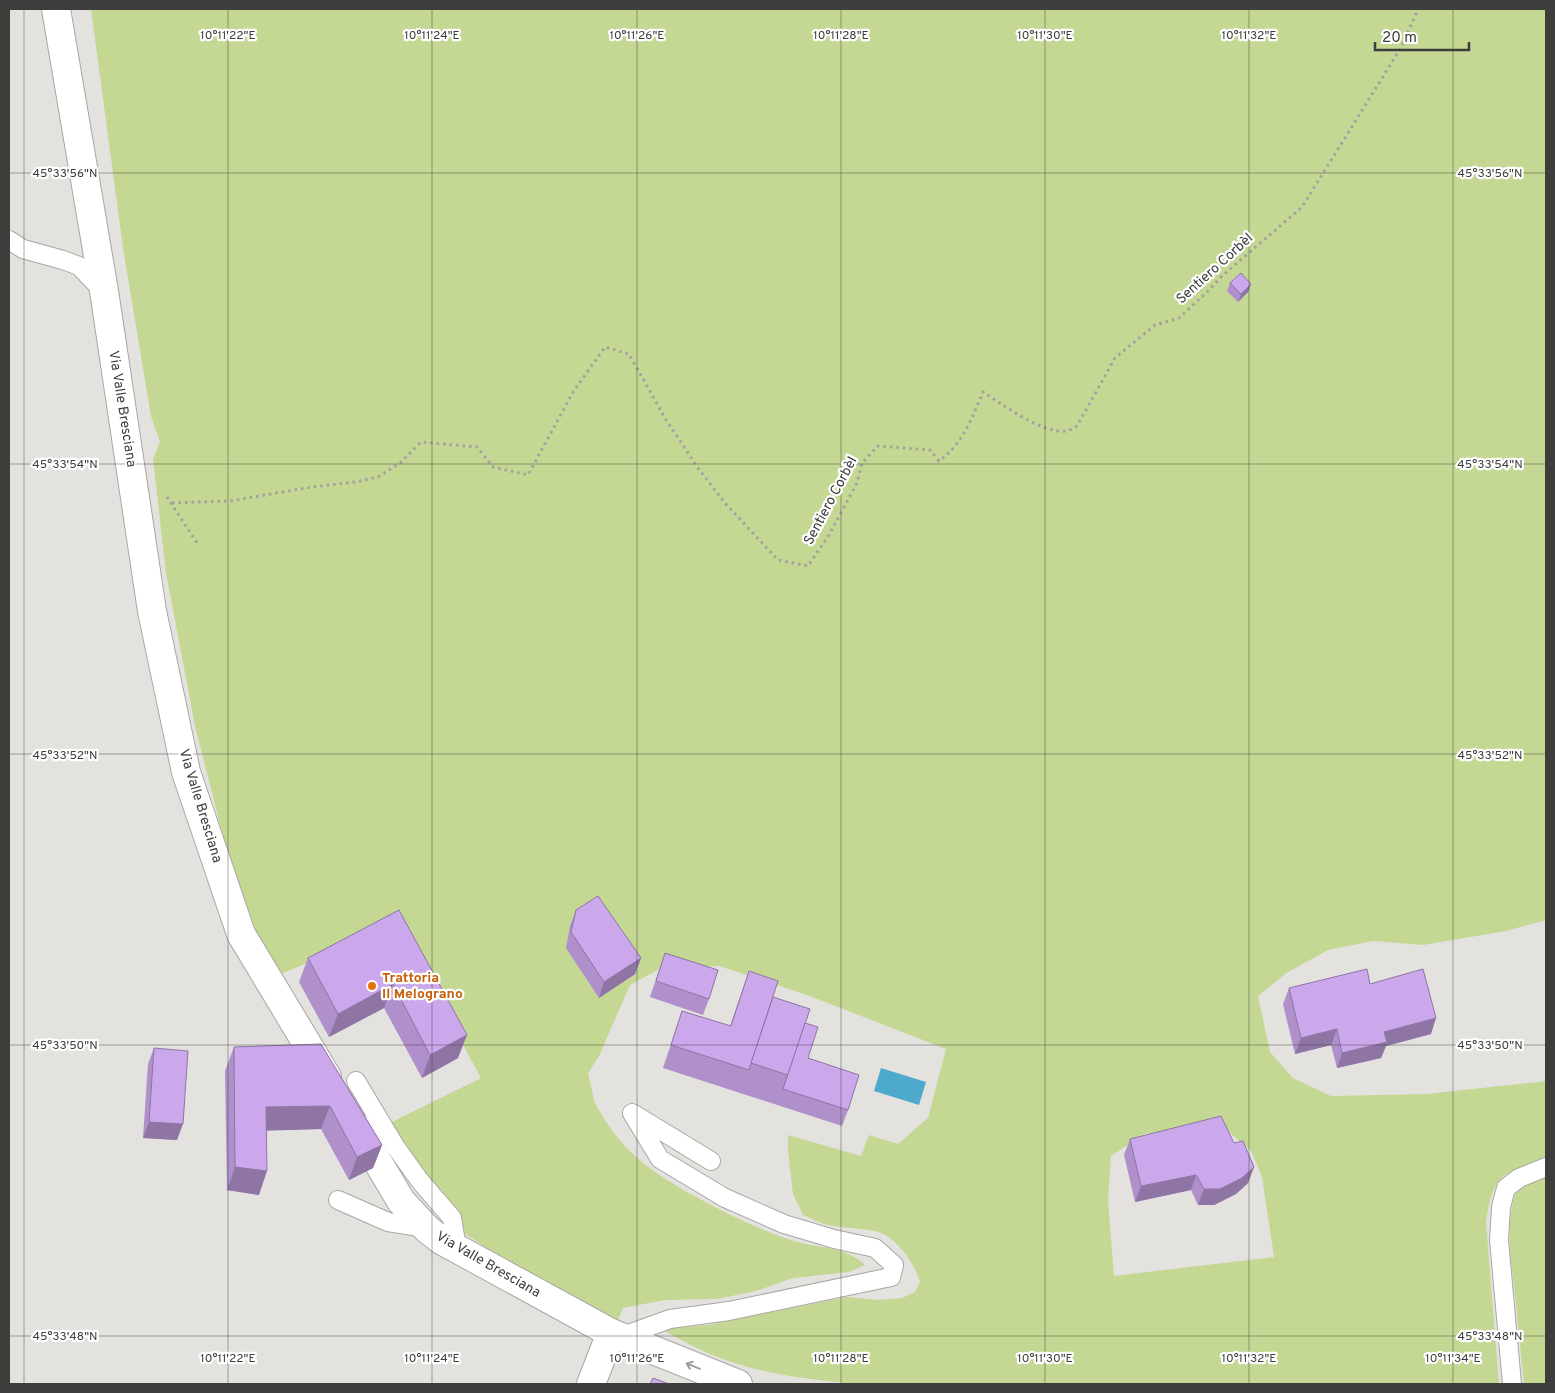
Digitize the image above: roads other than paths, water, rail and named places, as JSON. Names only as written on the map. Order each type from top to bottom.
[{"type":"street","name":"Via Valle Bresciana","points":[[56,9],[104,291],[152,611],[184,763],[241,934],[401,1201],[427,1229],[440,1240],[616,1335],[738,1384]]},
{"type":"street","points":[[591,1384],[616,1335]]},
{"type":"lane","points":[[9,240],[23,249],[79,266],[104,291]]},
{"type":"lane","points":[[356,1081],[395,1146],[420,1181],[452,1218],[457,1248]]},
{"type":"lane","points":[[616,1335],[670,1319],[729,1311],[891,1277],[894,1265],[875,1248],[834,1239],[784,1224],[725,1198],[660,1159],[632,1113],[711,1161]]},
{"type":"lane","points":[[1512,1384],[1499,1240],[1501,1207],[1506,1188],[1519,1178],[1546,1167]]},
{"type":"lane","points":[[338,1200],[388,1222],[427,1229]]},
{"type":"water","points":[[881,1068],[926,1082],[919,1105],[874,1091]]},
{"type":"place","name":"Trattoria Il Melograno","points":[[372,986]]}]
